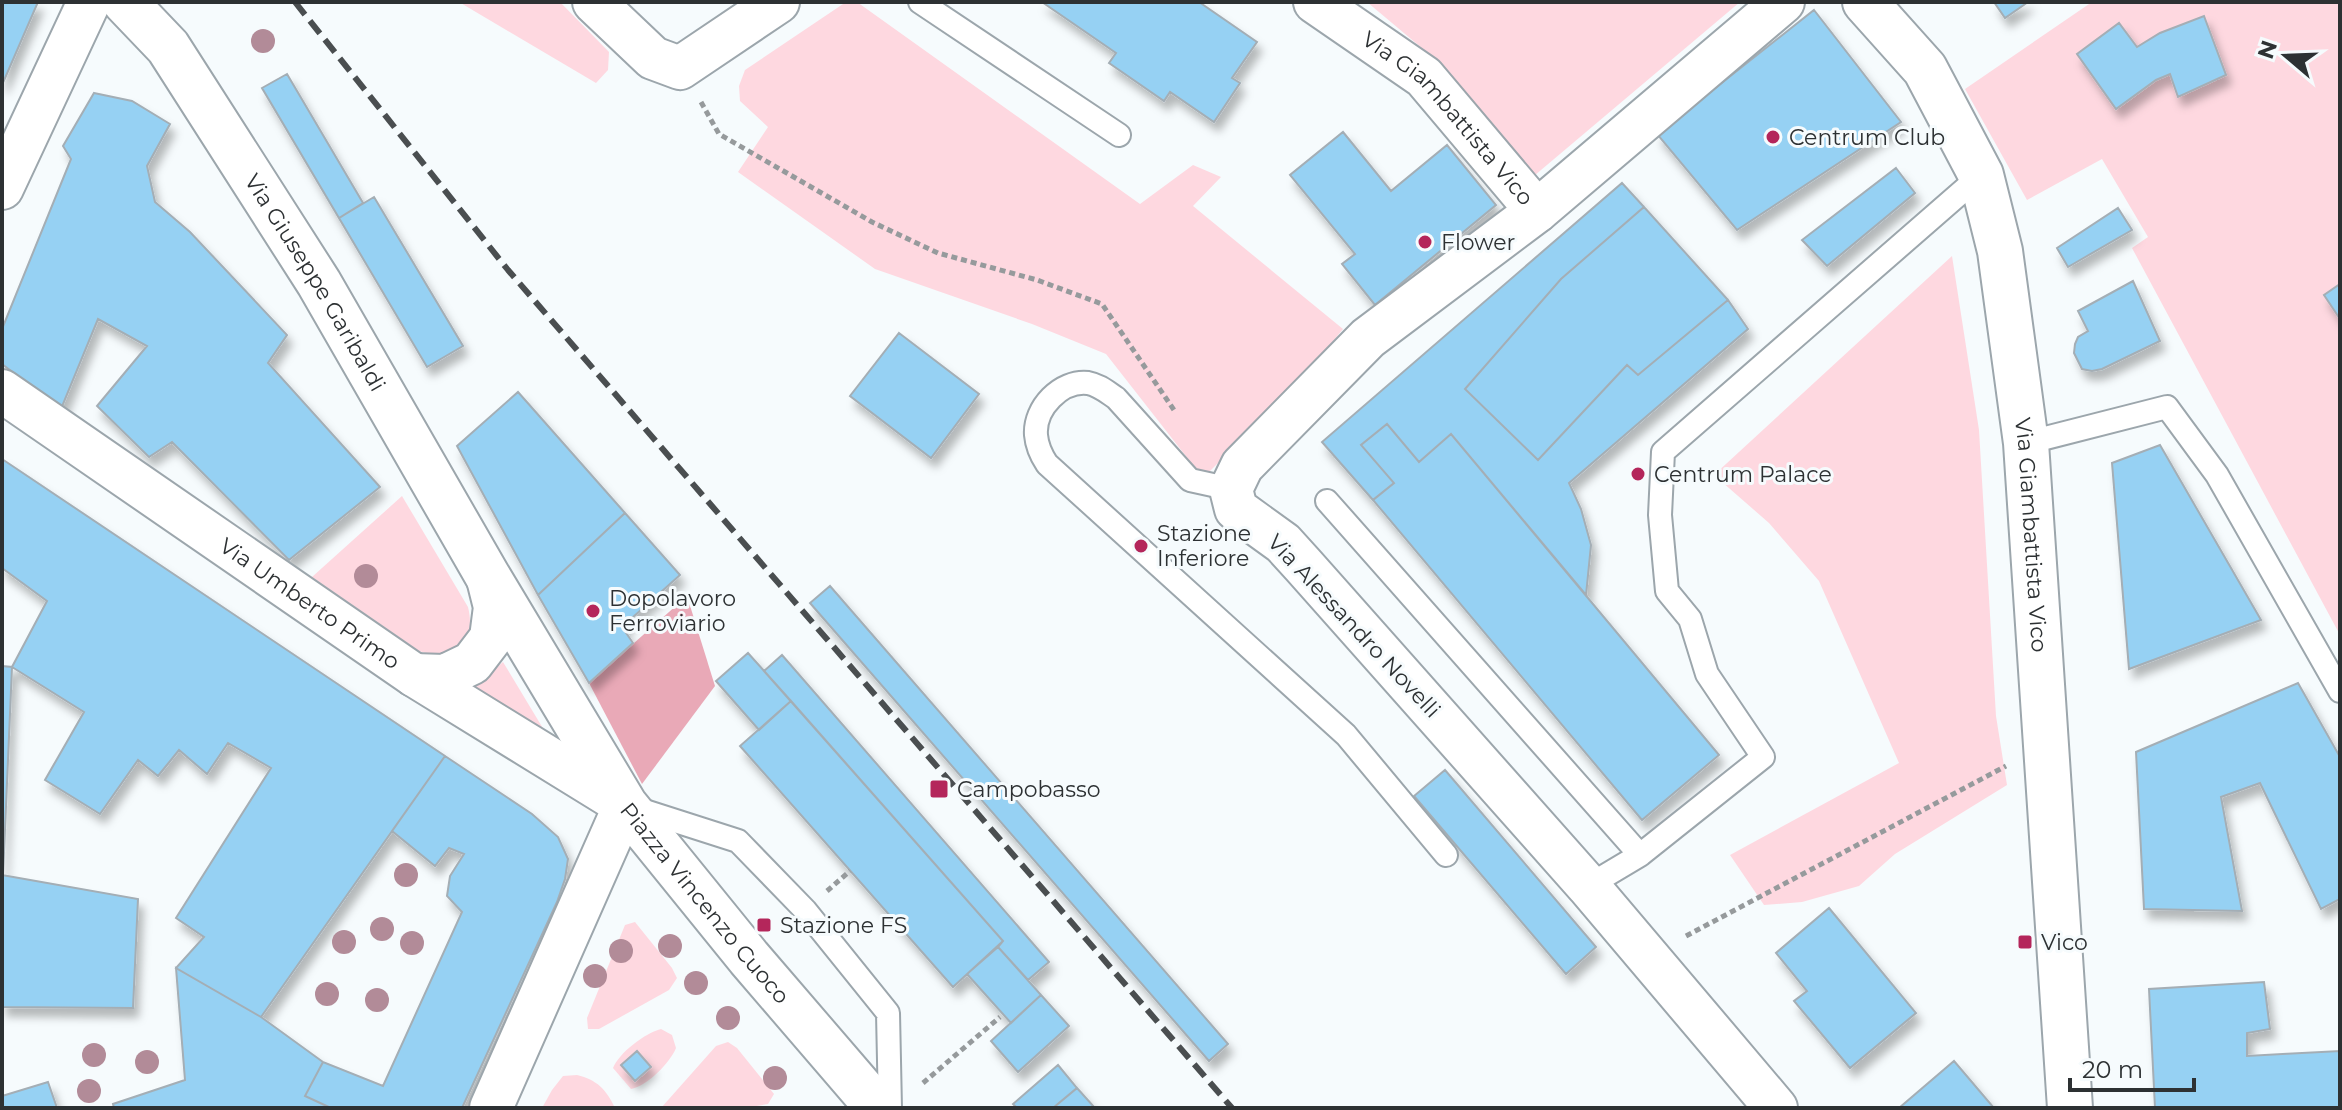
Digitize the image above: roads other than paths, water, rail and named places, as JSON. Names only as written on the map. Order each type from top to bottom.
[{"type":"main road","name":"Via Giuseppe Garibaldi","points":[[125,2],[168,47],[319,283],[487,575],[625,805]]},
{"type":"main road","name":"Via Giambattista Vico","points":[[1865,2],[1925,69],[1981,175],[2000,251],[2026,443],[2070,1108]]},
{"type":"main road","name":"Piazza Vincenzo Cuoco","points":[[625,805],[749,958],[878,1108]]},
{"type":"street","points":[[2,188],[89,2]]},
{"type":"street","points":[[594,2],[653,58],[680,68],[778,2]]},
{"type":"street","name":"Via Giambattista Vico","points":[[1315,2],[1424,77],[1537,211]]},
{"type":"street","points":[[1231,489],[1242,466],[1368,338],[1537,211],[1783,2]]},
{"type":"street","name":"Via Umberto Primo","points":[[2,391],[414,675],[625,805]]},
{"type":"street","name":"Via Alessandro Novelli","points":[[1231,489],[1236,509],[1283,543],[1303,565],[1588,886],[1776,1108]]},
{"type":"street","name":"Via Giuseppe Garibaldi","points":[[414,675],[445,676],[472,663],[491,638],[495,607],[487,575]]},
{"type":"street","name":"Piazza Vincenzo Cuoco","points":[[491,1108],[625,805]]},
{"type":"lane","points":[[920,2],[1119,135]]},
{"type":"lane","points":[[1588,886],[1640,855],[1763,757],[1707,674],[1690,619],[1667,591],[1660,515],[1663,452],[1981,175]]},
{"type":"lane","points":[[1231,489],[1190,480],[1116,398],[1088,383],[1071,385],[1056,393],[1037,422],[1035,434],[1039,451],[1047,464],[1346,735],[1446,855]]},
{"type":"lane","points":[[2026,443],[2167,407],[2217,475],[2340,691]]},
{"type":"lane","points":[[1327,501],[1640,855]]},
{"type":"lane","points":[[625,805],[738,841],[805,910],[888,1013],[890,1108]]},
{"type":"railway","points":[[295,2],[508,270],[1232,1108]]},
{"type":"place","name":"Centrum Club","points":[[1773,137]]},
{"type":"place","name":"Flower","points":[[1425,242]]},
{"type":"place","name":"Centrum Palace","points":[[1638,474]]},
{"type":"place","name":"Stazione Inferiore","points":[[1141,546]]},
{"type":"place","name":"Dopolavoro Ferroviario","points":[[593,611]]},
{"type":"place","name":"Campobasso","points":[[939,789]]},
{"type":"place","name":"Stazione FS","points":[[764,925]]},
{"type":"place","name":"Vico","points":[[2025,942]]}]
